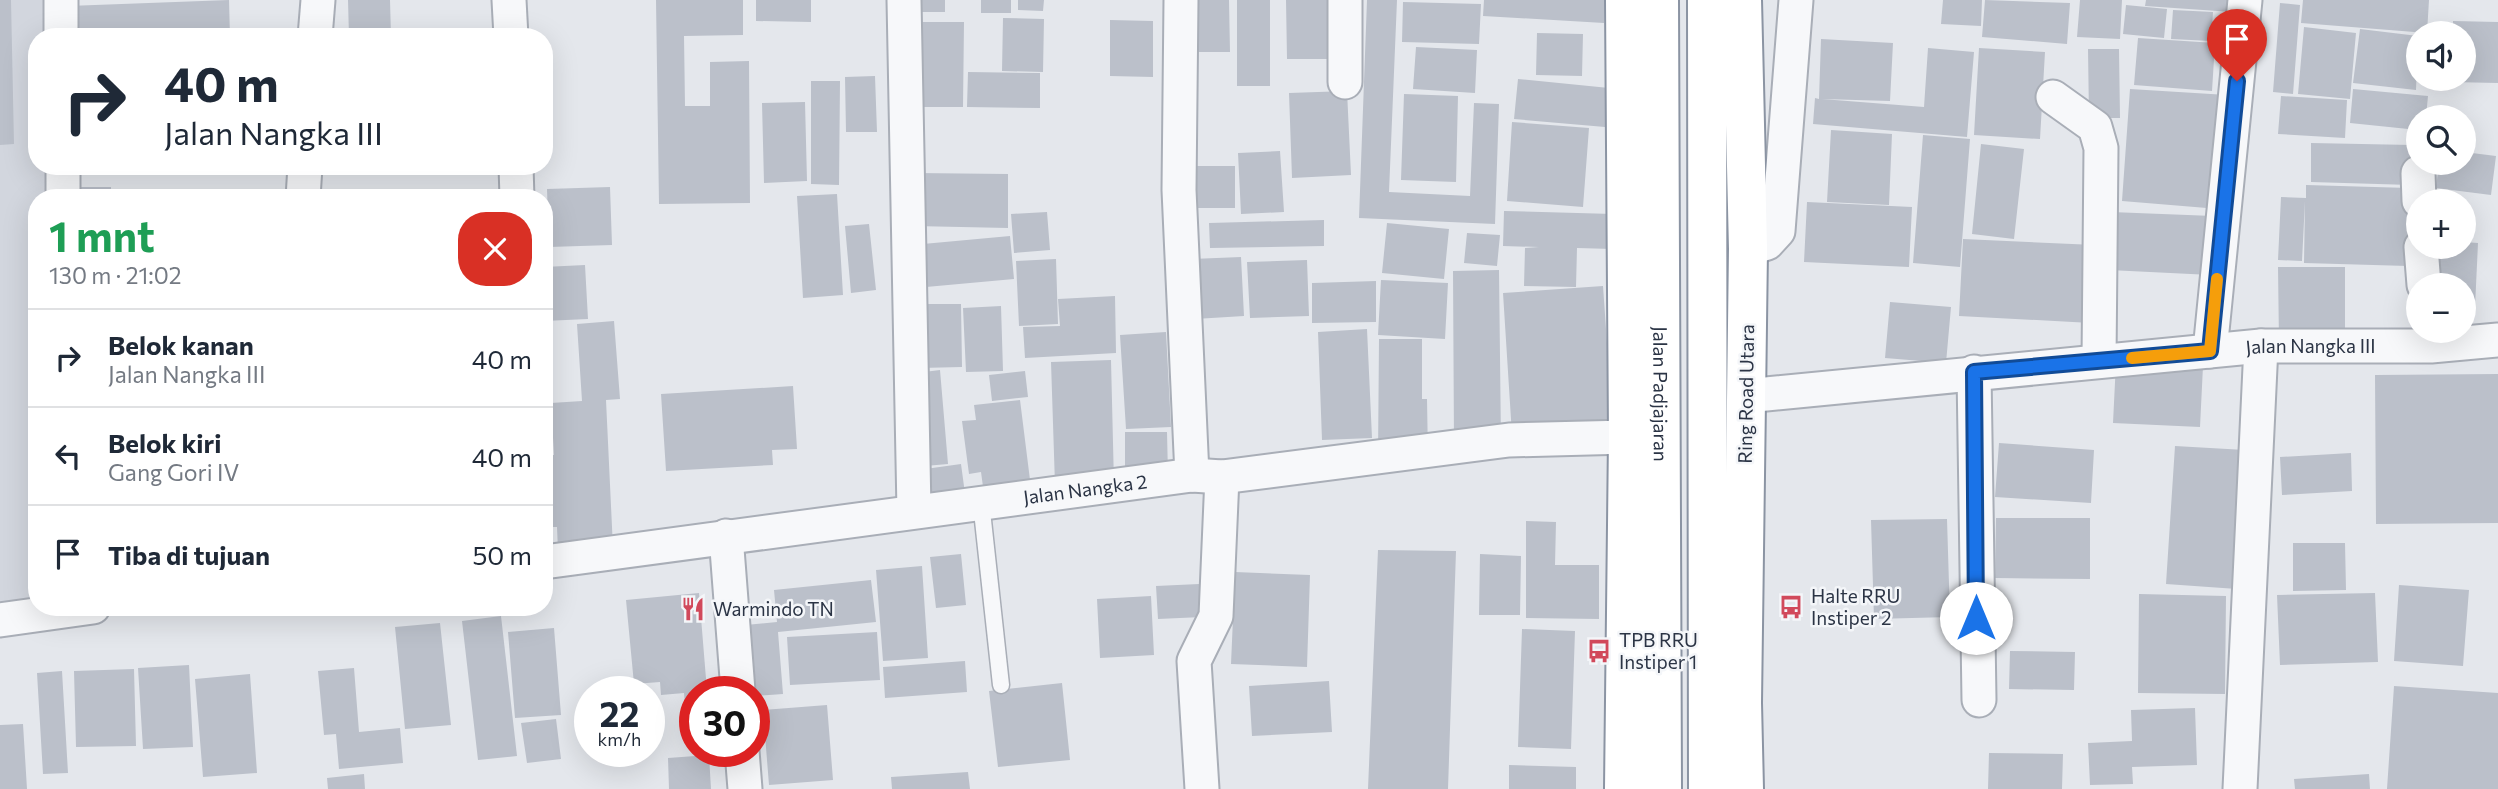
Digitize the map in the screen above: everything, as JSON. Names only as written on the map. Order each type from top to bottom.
[{"type":"highway","points":[[1624,789],[1628,437],[1625,0]]},
{"type":"highway","name":"Jalan Padjajaran","points":[[1659,0],[1662,789]]},
{"type":"highway","points":[[1707,0],[1725,701],[1708,789]]},
{"type":"highway","name":"Ring Road Utara","points":[[1742,0],[1748,249],[1746,396],[1725,701],[1744,789]]},
{"type":"street","points":[[61,0],[61,28]]},
{"type":"street","points":[[316,28],[318,0]]},
{"type":"street","points":[[509,0],[511,28]]},
{"type":"street","points":[[904,0],[915,510]]},
{"type":"street","points":[[1181,0],[1179,190],[1207,476],[1216,617],[1194,661],[1202,789]]},
{"type":"street","points":[[1345,0],[1345,82]]},
{"type":"street","points":[[1748,249],[1767,243],[1778,231],[1796,0]]},
{"type":"street","points":[[2210,351],[2245,0]]},
{"type":"street","points":[[2053,97],[2095,127],[2101,148],[2099,361]]},
{"type":"street","name":"Jalan Nangka III","points":[[1746,396],[2261,346],[2406,340]]},
{"type":"street","name":"Jalan Nangka III","points":[[2476,340],[2498,340]]},
{"type":"street","points":[[2240,789],[2261,346]]},
{"type":"street","points":[[1974,372],[1979,700]]},
{"type":"street","name":"Jalan Nangka 2","points":[[553,561],[915,510],[1509,440],[1628,437]]},
{"type":"street","points":[[726,536],[737,676]]},
{"type":"street","points":[[0,620],[28,616]]},
{"type":"street","points":[[743,767],[745,789]]},
{"type":"lane","points":[[981,502],[1001,685]]},
{"type":"shaded area","points":[[0,0],[54,0],[55,28],[28,28],[28,175],[57,175],[57,189],[28,189],[28,600],[0,603]]},
{"type":"building","points":[[0,0],[11,0],[14,144],[0,145]]},
{"type":"building","points":[[229,0],[230,28],[69,28],[68,6]]},
{"type":"building","points":[[348,0],[390,0],[391,28],[349,28]]},
{"type":"building","points":[[656,0],[743,0],[743,35],[684,36],[685,106],[710,106],[710,62],[749,61],[750,203],[659,204]]},
{"type":"building","points":[[756,0],[811,0],[811,22],[756,21]]},
{"type":"building","points":[[917,0],[945,0],[945,12],[916,12]]},
{"type":"building","points":[[981,0],[1011,0],[1011,13],[981,13]]},
{"type":"building","points":[[1018,0],[1044,0],[1043,11],[1018,10]]},
{"type":"building","points":[[1187,0],[1229,0],[1230,52],[1188,52]]},
{"type":"building","points":[[1237,0],[1270,0],[1270,86],[1237,86]]},
{"type":"building","points":[[1286,0],[1334,0],[1335,59],[1287,59]]},
{"type":"building","points":[[1367,0],[1397,0],[1389,192],[1470,196],[1474,103],[1499,104],[1495,224],[1359,218]]},
{"type":"building","points":[[1484,0],[1605,0],[1604,23],[1483,16]]},
{"type":"building","points":[[1943,0],[1982,0],[1981,26],[1941,24]]},
{"type":"building","points":[[1985,0],[2070,3],[2067,44],[1982,37]]},
{"type":"building","points":[[2080,0],[2122,0],[2120,39],[2077,37]]},
{"type":"building","points":[[2146,0],[2233,0],[2232,12],[2145,6]]},
{"type":"building","points":[[2303,0],[2429,0],[2428,21],[2406,21],[2406,31],[2301,23]]},
{"type":"building","points":[[1403,2],[1481,4],[1479,44],[1402,42]]},
{"type":"building","points":[[2280,3],[2300,5],[2293,94],[2273,92]]},
{"type":"building","points":[[2126,5],[2167,9],[2164,38],[2123,34]]},
{"type":"building","points":[[2173,10],[2213,12],[2211,41],[2171,39]]},
{"type":"building","points":[[1003,18],[1044,19],[1043,72],[1002,71]]},
{"type":"building","points":[[1110,20],[1153,21],[1153,77],[1110,76]]},
{"type":"building","points":[[919,22],[964,22],[963,107],[918,107]]},
{"type":"building","points":[[2476,22],[2498,22],[2498,83],[2476,83]]},
{"type":"building","points":[[2304,27],[2356,33],[2350,99],[2298,94]]},
{"type":"building","points":[[2360,29],[2406,35],[2406,89],[2353,83]]},
{"type":"building","points":[[1537,33],[1583,34],[1582,76],[1536,75]]},
{"type":"building","points":[[2138,38],[2215,43],[2212,91],[2134,85]]},
{"type":"building","points":[[1821,39],[1893,43],[1890,101],[1822,99],[1924,107],[1928,48],[1974,52],[1967,137],[1813,124],[1815,98],[1819,99]]},
{"type":"building","points":[[1416,47],[1477,50],[1475,93],[1413,89]]},
{"type":"building","points":[[1979,48],[2045,52],[2040,139],[1974,135]]},
{"type":"building","points":[[2088,49],[2119,49],[2120,118],[2089,118]]},
{"type":"building","points":[[968,72],[1040,73],[1040,108],[967,107]]},
{"type":"building","points":[[875,76],[877,132],[846,132],[845,77]]},
{"type":"building","points":[[1518,79],[1609,88],[1605,127],[1514,119]]},
{"type":"building","points":[[811,81],[840,81],[839,185],[811,184]]},
{"type":"building","points":[[2130,89],[2227,95],[2219,209],[2122,201]]},
{"type":"building","points":[[2353,89],[2428,96],[2427,105],[2406,105],[2406,129],[2350,123]]},
{"type":"building","points":[[1347,91],[1351,175],[1292,178],[1289,93]]},
{"type":"building","points":[[1404,94],[1458,96],[1456,182],[1401,180]]},
{"type":"building","points":[[2281,96],[2347,100],[2345,138],[2278,134]]},
{"type":"building","points":[[805,102],[807,181],[764,183],[762,103]]},
{"type":"building","points":[[1512,122],[1589,128],[1583,207],[1507,201]]},
{"type":"building","points":[[1831,130],[1892,134],[1889,205],[1827,202]]},
{"type":"building","points":[[1923,135],[1970,139],[1960,267],[1913,263]]},
{"type":"building","points":[[2311,143],[2406,145],[2406,175],[2411,175],[2411,185],[2311,182]]},
{"type":"building","points":[[1981,144],[2024,149],[2014,239],[1972,234]]},
{"type":"building","points":[[1280,151],[1284,212],[1241,214],[1238,153]]},
{"type":"building","points":[[2476,154],[2496,156],[2491,195],[2476,193],[2476,189],[2436,188],[2438,175],[2476,175]]},
{"type":"building","points":[[1192,166],[1235,166],[1235,208],[1193,208]]},
{"type":"building","points":[[915,173],[1008,174],[1008,228],[914,226]]},
{"type":"building","points":[[2306,185],[2409,188],[2406,189],[2408,266],[2304,263],[2305,201],[2302,261],[2278,260],[2281,197],[2306,198]]},
{"type":"building","points":[[70,187],[111,187],[111,189]]},
{"type":"building","points":[[610,187],[612,245],[553,247],[553,189],[547,189]]},
{"type":"building","points":[[837,194],[843,295],[803,298],[797,196]]},
{"type":"building","points":[[1807,202],[1912,207],[1909,267],[1804,262]]},
{"type":"building","points":[[1504,211],[1613,214],[1612,249],[1577,248],[1576,287],[1524,286],[1525,248],[1539,247],[1503,246]]},
{"type":"building","points":[[1047,212],[1050,250],[1014,253],[1011,214]]},
{"type":"building","points":[[2111,212],[2213,216],[2211,275],[2109,270]]},
{"type":"building","points":[[1324,220],[1324,246],[1210,248],[1209,223]]},
{"type":"building","points":[[1387,223],[1449,229],[1444,279],[1382,273]]},
{"type":"building","points":[[869,224],[876,290],[851,293],[845,226]]},
{"type":"building","points":[[1467,233],[1500,235],[1497,266],[1464,263]]},
{"type":"building","points":[[1010,236],[1014,279],[926,287],[923,244]]},
{"type":"building","points":[[1963,239],[2095,245],[2091,323],[1959,316]]},
{"type":"building","points":[[2478,243],[2476,286],[2476,273],[2430,273],[2430,259],[2476,259]]},
{"type":"building","points":[[1241,257],[1244,316],[1195,319],[1192,259]]},
{"type":"building","points":[[1056,259],[1058,324],[1019,326],[1016,261]]},
{"type":"building","points":[[1307,260],[1309,316],[1250,318],[1247,262]]},
{"type":"building","points":[[585,265],[588,319],[553,321],[553,267]]},
{"type":"building","points":[[2278,267],[2345,267],[2345,343],[2279,343]]},
{"type":"building","points":[[1499,270],[1501,444],[1454,444],[1453,271]]},
{"type":"building","points":[[1381,280],[1448,283],[1445,339],[1378,335]]},
{"type":"building","points":[[1376,281],[1376,322],[1312,323],[1312,283]]},
{"type":"building","points":[[1603,286],[1613,429],[1512,435],[1503,293]]},
{"type":"building","points":[[1115,296],[1116,353],[1025,358],[1023,327],[1060,326],[1058,299]]},
{"type":"building","points":[[1890,302],[1951,307],[1946,363],[1885,358]]},
{"type":"building","points":[[919,304],[961,304],[962,367],[920,368]]},
{"type":"building","points":[[1001,306],[1003,371],[966,372],[963,308]]},
{"type":"building","points":[[614,321],[620,399],[606,400],[613,548],[558,551],[557,527],[553,527],[553,403],[582,401],[577,324]]},
{"type":"building","points":[[1367,329],[1372,438],[1322,440],[1318,332]]},
{"type":"building","points":[[1166,332],[1171,427],[1126,429],[1120,335]]},
{"type":"building","points":[[1379,339],[1422,339],[1422,399],[1427,399],[1428,457],[1378,457]]},
{"type":"building","points":[[1111,360],[1114,484],[1055,485],[1051,362]]},
{"type":"building","points":[[2116,362],[2203,366],[2200,427],[2113,423]]},
{"type":"building","points":[[940,370],[948,464],[925,466],[916,373]]},
{"type":"building","points":[[1025,371],[1028,397],[992,401],[989,375]]},
{"type":"building","points":[[2498,374],[2498,523],[2376,524],[2375,375]]},
{"type":"building","points":[[793,386],[797,449],[772,450],[773,465],[666,471],[661,394]]},
{"type":"building","points":[[1020,400],[1031,488],[984,494],[981,472],[969,474],[962,421],[976,420],[974,405]]},
{"type":"building","points":[[1125,432],[1167,432],[1168,475],[1125,474]]},
{"type":"building","points":[[1999,443],[2094,450],[2091,503],[1995,497]]},
{"type":"building","points":[[2175,446],[2245,450],[2237,589],[2166,584]]},
{"type":"building","points":[[2351,453],[2352,491],[2282,495],[2280,457]]},
{"type":"building","points":[[961,464],[966,501],[923,507],[918,470]]},
{"type":"building","points":[[1996,518],[2090,518],[2090,579],[1995,578]]},
{"type":"building","points":[[1947,519],[1950,617],[1874,619],[1871,520]]},
{"type":"building","points":[[1526,521],[1556,522],[1555,565],[1599,565],[1599,619],[1526,618]]},
{"type":"building","points":[[2293,543],[2345,543],[2346,590],[2293,591]]},
{"type":"building","points":[[1378,550],[1456,551],[1448,789],[1368,789]]},
{"type":"building","points":[[961,554],[966,605],[936,608],[930,557]]},
{"type":"building","points":[[1480,554],[1521,556],[1520,615],[1479,615]]},
{"type":"building","points":[[922,566],[928,658],[883,661],[876,570]]},
{"type":"building","points":[[1235,572],[1310,575],[1307,667],[1231,664]]},
{"type":"building","points":[[871,580],[876,622],[778,632],[783,694],[770,695],[770,676],[749,676],[735,626],[777,622],[774,590]]},
{"type":"building","points":[[1199,584],[1202,617],[1158,619],[1156,586]]},
{"type":"building","points":[[2399,585],[2469,590],[2463,666],[2394,661]]},
{"type":"building","points":[[699,593],[706,676],[679,676],[679,693],[665,695],[665,676],[633,676],[626,600]]},
{"type":"building","points":[[2375,593],[2378,662],[2280,665],[2277,595]]},
{"type":"building","points":[[2139,594],[2226,596],[2225,694],[2138,693]]},
{"type":"building","points":[[1151,596],[1154,655],[1100,658],[1097,599]]},
{"type":"building","points":[[501,616],[517,756],[478,760],[462,621]]},
{"type":"building","points":[[440,623],[451,725],[405,729],[395,627]]},
{"type":"building","points":[[554,628],[561,715],[515,718],[508,632]]},
{"type":"building","points":[[1522,629],[1575,631],[1571,749],[1518,747]]},
{"type":"building","points":[[877,632],[880,680],[790,685],[787,637]]},
{"type":"building","points":[[2010,651],[2075,652],[2074,690],[2009,689]]},
{"type":"building","points":[[965,661],[967,692],[885,698],[883,667]]},
{"type":"building","points":[[189,665],[193,747],[143,749],[138,668]]},
{"type":"building","points":[[354,668],[359,732],[400,728],[403,763],[339,769],[336,734],[324,735],[318,671]]},
{"type":"building","points":[[134,669],[136,746],[76,747],[74,671]]},
{"type":"building","points":[[62,671],[68,773],[43,774],[37,673]]},
{"type":"building","points":[[250,674],[257,773],[203,777],[195,679]]},
{"type":"building","points":[[1329,681],[1332,732],[1252,736],[1249,686]]},
{"type":"building","points":[[1062,683],[1070,760],[998,767],[989,691]]},
{"type":"building","points":[[2394,686],[2498,693],[2498,789],[2387,789]]},
{"type":"building","points":[[827,705],[833,780],[769,785],[770,709]]},
{"type":"building","points":[[2195,708],[2197,765],[2132,767],[2133,784],[2090,785],[2088,743],[2132,741],[2131,710]]},
{"type":"building","points":[[556,719],[561,759],[527,763],[521,723]]},
{"type":"building","points":[[23,724],[27,789],[0,789],[0,725]]},
{"type":"building","points":[[1989,753],[2063,754],[2062,789],[1988,789]]},
{"type":"building","points":[[679,757],[679,767],[710,767],[711,789],[669,789],[668,758]]},
{"type":"building","points":[[1509,765],[1576,767],[1576,789],[1509,789]]},
{"type":"building","points":[[968,772],[970,789],[892,789],[891,777]]},
{"type":"building","points":[[364,774],[365,789],[328,789],[327,778]]},
{"type":"building","points":[[2369,774],[2370,789],[2295,789],[2294,779]]},
{"type":"slow traffic","points":[[2132,358],[2210,351],[2217,279]]},
{"type":"place","name":"Halte RRU Instiper 2","points":[[1791,607]]},
{"type":"place","name":"Warmindo TN","points":[[693,609]]},
{"type":"place","name":"TPB RRU Instiper 1","points":[[1599,651]]},
{"type":"route","points":[[1976,618],[1974,372],[2210,351],[2237,81]]}]
